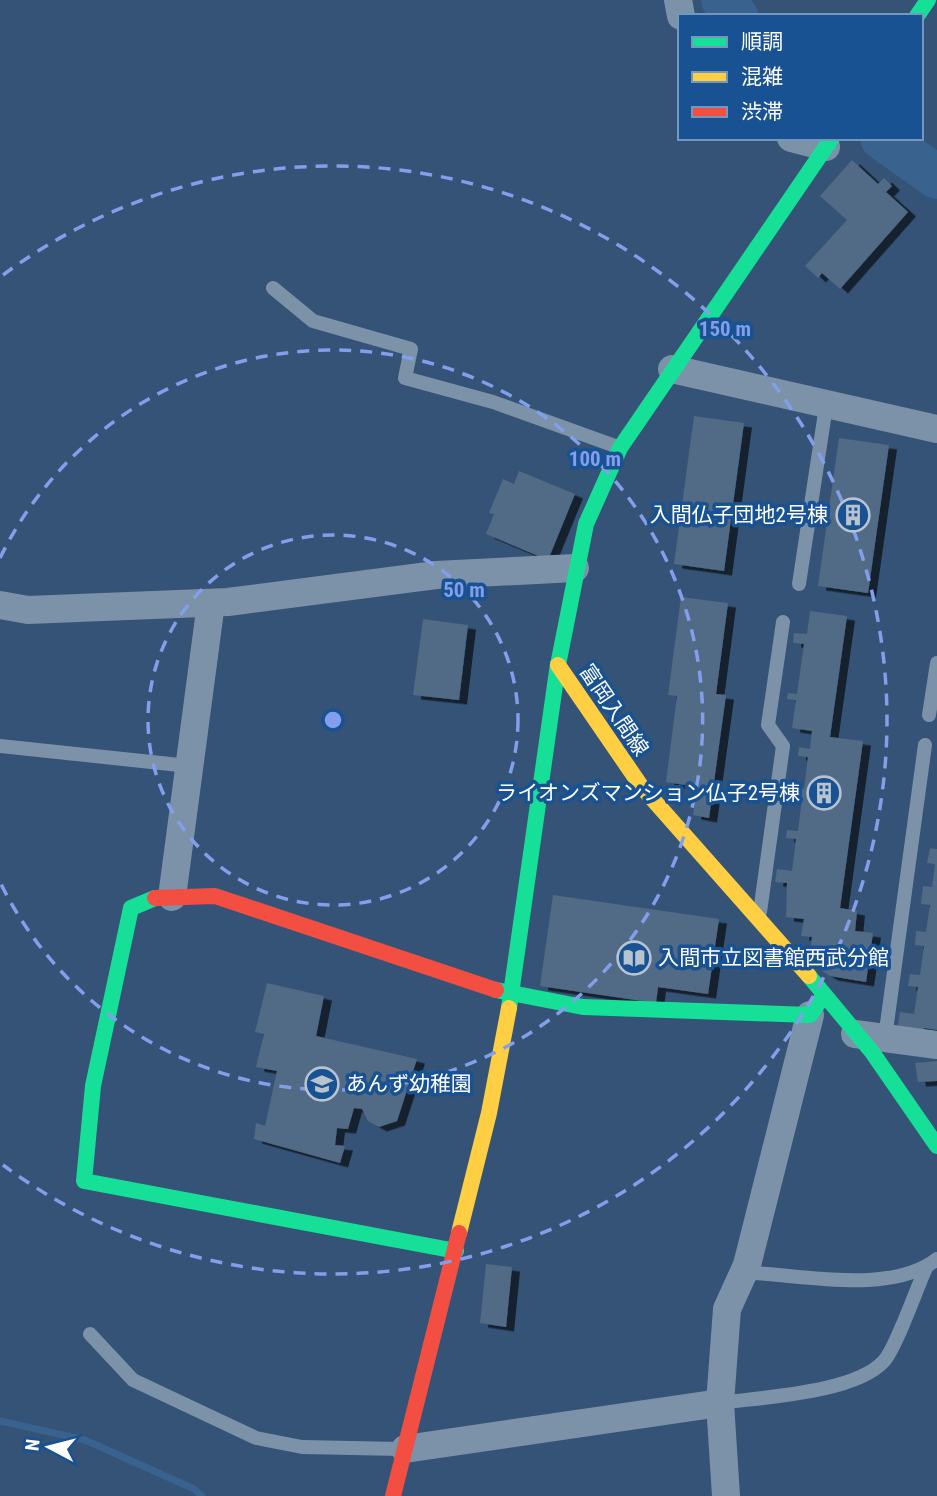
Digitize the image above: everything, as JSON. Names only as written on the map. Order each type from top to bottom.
[{"type":"street","points":[[806,140],[829,143]]},
{"type":"street","name":"富岡入間線","points":[[829,143],[620,447],[586,524],[575,568],[558,664],[639,783],[759,921],[817,1005],[855,1034],[921,1119],[937,1146]]},
{"type":"street","points":[[672,369],[937,429]]},
{"type":"street","points":[[0,605],[28,610],[211,603],[436,575],[575,568]]},
{"type":"street","points":[[172,897],[211,603]]},
{"type":"street","points":[[393,1496],[489,1113],[511,995],[558,664]]},
{"type":"street","points":[[456,1251],[84,1181],[93,1086],[131,908],[158,897],[215,896],[511,995],[583,1007],[817,1005],[747,1265],[727,1309],[720,1403],[726,1496]]},
{"type":"street","points":[[855,1034],[937,1045]]},
{"type":"street","points":[[405,1449],[720,1403]]},
{"type":"lane","points":[[273,288],[313,321],[411,349],[405,378],[493,402],[620,447]]},
{"type":"lane","points":[[799,583],[826,406]]},
{"type":"lane","points":[[759,921],[783,746],[768,725],[783,622]]},
{"type":"lane","points":[[929,715],[937,663]]},
{"type":"lane","points":[[885,1038],[925,745]]},
{"type":"lane","points":[[0,747],[189,766]]},
{"type":"lane","points":[[747,1265],[754,1273],[882,1281],[931,1264]]},
{"type":"lane","points":[[720,1403],[832,1386],[863,1377],[885,1360],[931,1264]]},
{"type":"lane","points":[[90,1334],[133,1380],[256,1438],[302,1447],[405,1449]]},
{"type":"building","points":[[852,160],[878,184],[884,178],[892,186],[886,192],[908,212],[840,289],[822,273],[818,278],[805,266],[847,220],[820,196]]},
{"type":"building","points":[[694,416],[744,423],[724,571],[674,564]]},
{"type":"building","name":"入間仏子団地2号棟","points":[[839,438],[889,445],[868,593],[818,586]]},
{"type":"building","points":[[519,471],[575,494],[548,560],[486,534],[494,514],[489,513],[503,479],[514,484]]},
{"type":"building","points":[[681,597],[728,603],[716,694],[726,695],[709,818],[693,815],[697,787],[666,782],[677,696],[668,695]]},
{"type":"building","name":"ライオンズマンション仏子2号棟","points":[[810,611],[847,616],[830,737],[863,741],[840,908],[857,911],[855,931],[873,933],[866,982],[830,976],[822,971],[824,955],[810,953],[812,937],[801,936],[804,919],[786,917],[787,883],[775,882],[777,869],[792,871],[796,839],[786,838],[787,830],[798,831],[802,799],[791,797],[792,788],[804,789],[808,757],[798,756],[799,747],[810,749],[812,731],[792,728],[796,700],[787,699],[788,693],[797,694],[804,644],[793,643],[794,633],[807,634]]},
{"type":"building","points":[[423,619],[468,625],[459,700],[413,695]]},
{"type":"building","points":[[930,848],[937,849],[937,1030],[924,1028],[923,1035],[897,1031],[900,1012],[914,1014],[918,987],[908,986],[910,974],[920,975],[924,946],[915,945],[916,931],[926,932],[930,905],[921,904],[923,886],[932,887],[935,864],[927,863]]},
{"type":"building","points":[[553,895],[719,919],[708,994],[658,987],[656,1003],[540,986]]},
{"type":"building","points":[[267,983],[324,996],[316,1036],[417,1059],[397,1121],[379,1127],[368,1121],[362,1109],[354,1108],[348,1129],[337,1128],[335,1145],[345,1146],[340,1163],[254,1139],[256,1123],[265,1126],[277,1071],[256,1067],[264,1034],[255,1032]]},
{"type":"building","points":[[937,1061],[937,1081],[918,1082],[915,1063]]},
{"type":"building","points":[[486,1264],[512,1267],[506,1327],[480,1323]]},
{"type":"waterway","points":[[723,0],[734,14]]},
{"type":"waterway","points":[[885,140],[937,177]]},
{"type":"waterway","points":[[0,1421],[85,1440],[194,1489],[202,1496]]},
{"type":"traffic: fast","points":[[918,14],[928,0]]},
{"type":"traffic: fast","points":[[558,665],[586,524],[620,448],[831,140]]},
{"type":"traffic: fast","points":[[509,1008],[558,664]]},
{"type":"traffic: fast","points":[[155,898],[131,908],[93,1086],[84,1181],[456,1251]]},
{"type":"traffic: fast","points":[[809,976],[872,1052],[937,1146]]},
{"type":"traffic: fast","points":[[496,990],[583,1007],[810,1015],[824,995]]},
{"type":"traffic: slow","points":[[558,665],[641,786],[809,976]]},
{"type":"traffic: slow","points":[[459,1233],[489,1113],[509,1008]]},
{"type":"traffic: jam","points":[[155,898],[215,896],[496,990]]},
{"type":"traffic: jam","points":[[393,1496],[459,1233]]},
{"type":"place","name":"入間仏子団地2号棟","points":[[853,515]]},
{"type":"place","name":"ライオンズマンション仏子2号棟","points":[[824,793]]},
{"type":"place","name":"入間市立図書館西武分館","points":[[634,958]]},
{"type":"place","name":"あんず幼稚園","points":[[322,1084]]}]
